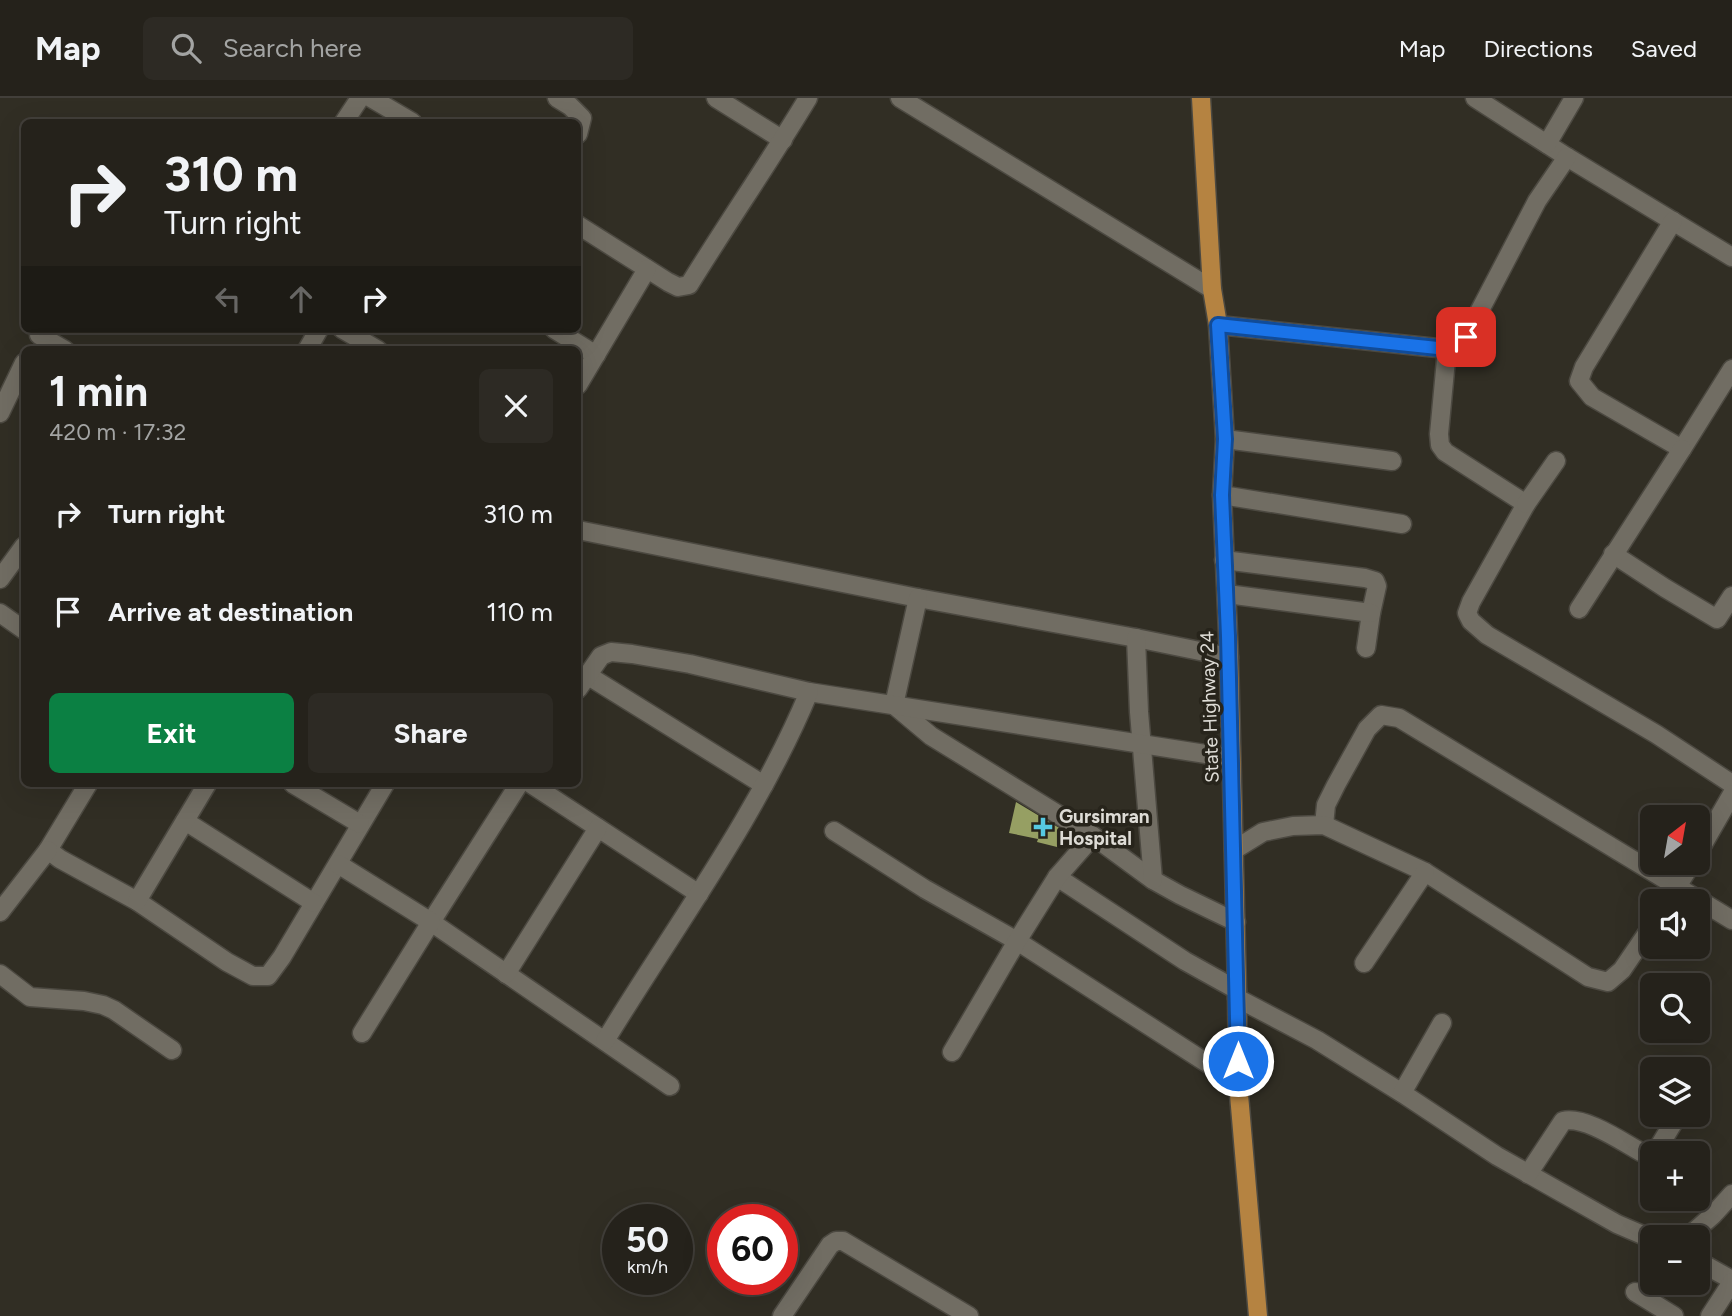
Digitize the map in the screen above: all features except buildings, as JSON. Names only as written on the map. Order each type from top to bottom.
[{"type":"main road","name":"State Highway 24","points":[[1201,98],[1212,289],[1218,325],[1225,439],[1222,495],[1229,657],[1238,1083],[1258,1316]]},
{"type":"street","points":[[346,119],[360,98]]},
{"type":"street","points":[[372,98],[407,119]]},
{"type":"street","points":[[557,98],[570,106],[582,118],[581,122]]},
{"type":"street","points":[[716,98],[783,140]]},
{"type":"street","points":[[581,227],[678,287],[689,285],[808,98]]},
{"type":"street","points":[[900,98],[1212,289]]},
{"type":"street","points":[[1475,98],[1732,257]]},
{"type":"street","points":[[1547,144],[1574,98]]},
{"type":"street","points":[[1218,325],[1447,349],[1458,345],[1466,337],[1537,201],[1567,157]]},
{"type":"street","points":[[1673,220],[1584,367],[1579,382],[1592,397],[1682,449]]},
{"type":"street","points":[[581,380],[647,270]]},
{"type":"street","points":[[349,333],[371,346]]},
{"type":"street","points":[[560,333],[596,355]]},
{"type":"street","points":[[37,338],[56,346]]},
{"type":"street","points":[[1447,349],[1440,444],[1445,452],[1526,504]]},
{"type":"street","points":[[0,413],[21,369]]},
{"type":"street","points":[[1579,609],[1732,369]]},
{"type":"street","points":[[1225,439],[1392,461]]},
{"type":"street","points":[[1556,461],[1526,504],[1471,602],[1467,613],[1471,621],[1487,635],[1656,734],[1732,784]]},
{"type":"street","points":[[1222,495],[1402,524]]},
{"type":"street","points":[[581,531],[1229,657]]},
{"type":"street","points":[[1613,554],[1725,624],[1732,596]]},
{"type":"street","points":[[0,579],[21,555]]},
{"type":"street","points":[[1224,561],[1375,581],[1377,586],[1366,648]]},
{"type":"street","points":[[1227,594],[1371,613]]},
{"type":"street","points":[[894,705],[918,598]]},
{"type":"street","points":[[0,613],[21,628]]},
{"type":"street","points":[[1136,638],[1139,712],[1153,880]]},
{"type":"street","points":[[764,785],[582,682],[601,656],[611,652],[632,654],[690,664],[809,692],[1231,758]]},
{"type":"street","points":[[605,1041],[699,894],[764,785],[792,734],[809,692]]},
{"type":"street","points":[[894,705],[931,736],[1093,836],[1153,880],[1236,922]]},
{"type":"street","points":[[1324,825],[1326,805],[1367,729],[1381,715],[1399,718],[1665,889]]},
{"type":"street","points":[[0,912],[48,850],[86,787]]},
{"type":"street","points":[[137,901],[205,787]]},
{"type":"street","points":[[298,787],[360,824]]},
{"type":"street","points":[[48,850],[137,901],[227,962],[253,976],[268,976],[383,787]]},
{"type":"street","points":[[362,1033],[517,787]]},
{"type":"street","points":[[536,787],[699,894]]},
{"type":"street","points":[[1710,832],[1732,794]]},
{"type":"street","points":[[185,821],[314,903]]},
{"type":"street","points":[[1234,850],[1263,832],[1293,826],[1324,825],[1425,872],[1588,977],[1608,982],[1622,970],[1640,944]]},
{"type":"street","points":[[506,974],[597,828]]},
{"type":"street","points":[[834,831],[925,889],[1017,941],[1238,1083]]},
{"type":"street","points":[[952,1052],[1057,877],[1093,836]]},
{"type":"street","points":[[338,864],[431,922],[670,1086]]},
{"type":"street","points":[[1364,963],[1425,872]]},
{"type":"street","points":[[1057,877],[1237,994],[1318,1040],[1497,1156],[1617,1224],[1640,1234]]},
{"type":"street","points":[[1710,910],[1732,920]]},
{"type":"street","points":[[0,974],[30,997],[103,1005],[172,1050]]},
{"type":"street","points":[[1402,1093],[1442,1023]]},
{"type":"street","points":[[1528,1174],[1563,1121],[1572,1119],[1583,1122],[1641,1152],[1652,1153],[1671,1127]]},
{"type":"street","points":[[1703,1225],[1728,1205]]},
{"type":"street","points":[[782,1316],[830,1245],[843,1241],[969,1316]]},
{"type":"street","points":[[1710,1268],[1732,1281],[1710,1316]]},
{"type":"street","points":[[1635,1292],[1674,1316]]},
{"type":"place","name":"Gursimran Hospital","points":[[1043,827]]},
{"type":"route","points":[[1238,1061],[1227,594],[1222,495],[1225,439],[1218,325],[1447,349],[1458,345],[1466,337]]}]
